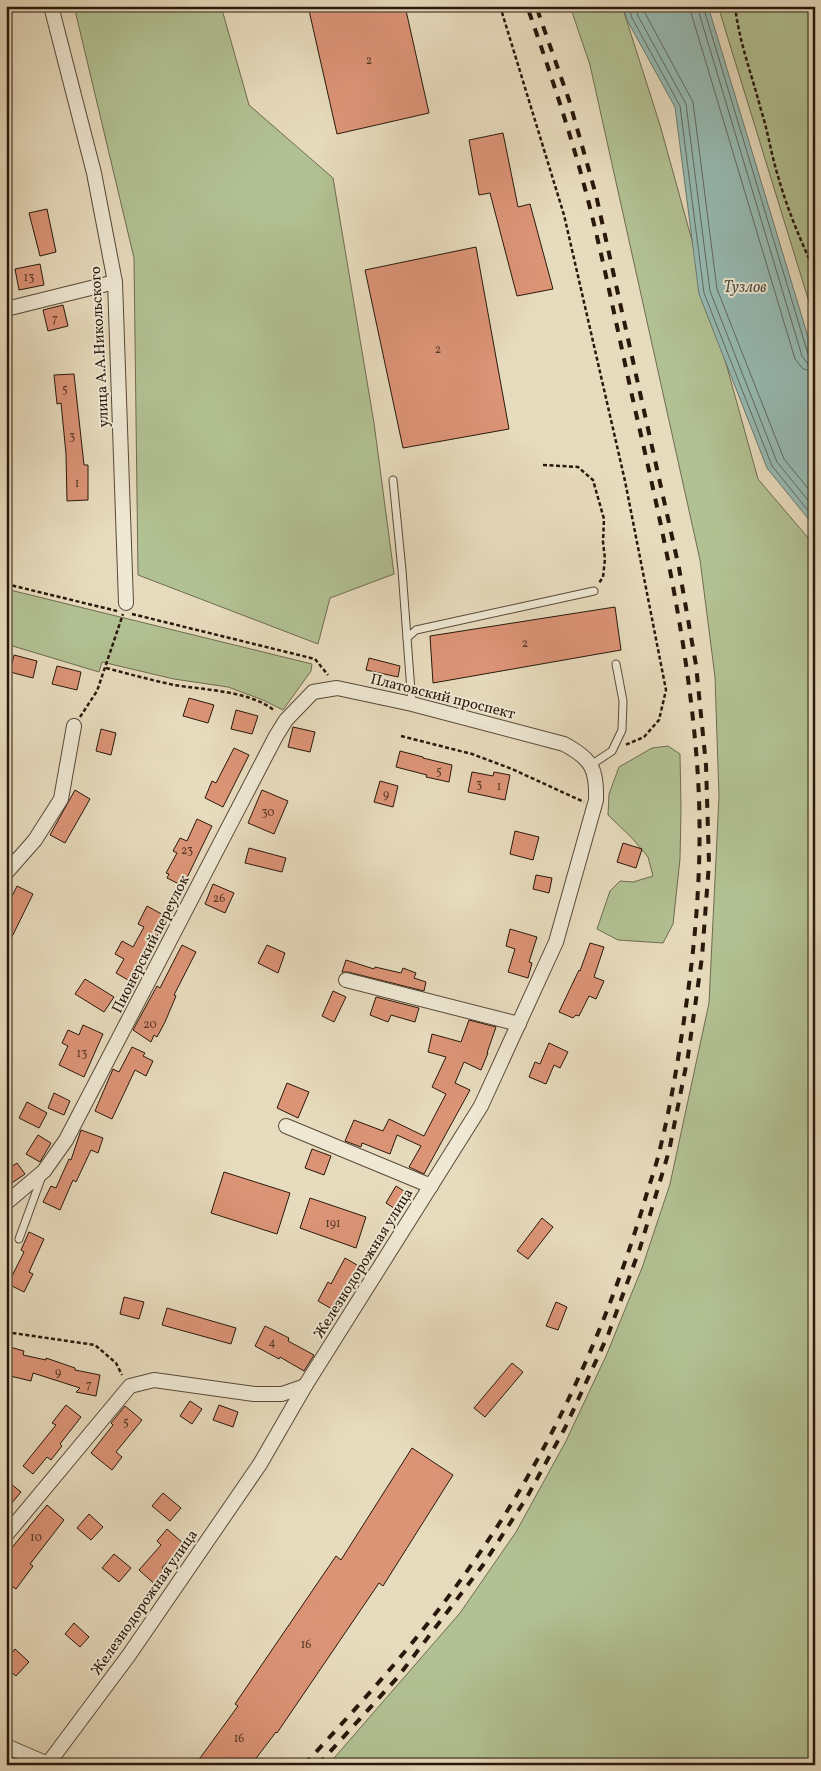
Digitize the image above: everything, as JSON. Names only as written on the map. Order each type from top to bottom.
[{"type":"street","name":"улица А.А.Никольского","points":[[51,6],[94,172],[115,282],[126,603]]},
{"type":"street","points":[[6,309],[115,282]]},
{"type":"street","name":"Платовский проспект","points":[[313,692],[337,688],[412,704],[564,744],[580,752],[591,765]]},
{"type":"street","name":"Пионерский переулок","points":[[6,1203],[44,1171],[66,1140],[286,720],[313,692]]},
{"type":"street","points":[[6,873],[35,840],[61,799],[74,726]]},
{"type":"street","name":"Железнодорожная улица","points":[[47,1764],[129,1655],[260,1464],[305,1386],[481,1106],[556,942],[594,807],[597,781],[591,765]]},
{"type":"street","points":[[346,980],[519,1024]]},
{"type":"street","points":[[286,1126],[431,1186]]},
{"type":"street","points":[[6,1535],[130,1386],[154,1380],[254,1394],[282,1394],[305,1386]]},
{"type":"street","points":[[6,1746],[47,1764]]},
{"type":"lane","points":[[393,480],[412,704]]},
{"type":"lane","points":[[407,638],[416,630],[594,591]]},
{"type":"lane","points":[[591,765],[612,751],[622,730],[623,701],[616,664]]},
{"type":"lane","points":[[19,1240],[44,1171]]},
{"type":"path","points":[[500,6],[564,215],[625,481],[666,690],[659,720],[644,737],[612,751]]},
{"type":"path","points":[[735,6],[737,24],[745,57],[762,110],[778,177],[800,239],[815,272]]},
{"type":"path","points":[[543,465],[578,467],[593,480],[604,519],[603,542],[605,559],[603,577],[594,591]]},
{"type":"path","points":[[6,584],[112,610]]},
{"type":"path","points":[[74,726],[97,691],[126,603]]},
{"type":"path","points":[[140,616],[315,659],[337,688]]},
{"type":"path","points":[[106,668],[174,685],[240,696],[268,705],[286,720]]},
{"type":"path","points":[[401,736],[472,754],[512,769],[594,807]]},
{"type":"path","points":[[6,1332],[95,1346],[116,1363],[121,1371],[124,1392]]},
{"type":"green space","points":[[74,6],[221,6],[249,105],[333,178],[374,423],[394,574],[330,598],[318,644],[138,575],[134,258]]},
{"type":"green space","points":[[570,6],[622,6],[660,125],[758,479],[815,546],[815,1765],[328,1765],[460,1613],[516,1532],[566,1441],[606,1356],[642,1268],[670,1184],[709,1003],[719,796],[715,677],[700,560],[590,65]]},
{"type":"green space","points":[[718,6],[815,6],[815,316],[810,305]]},
{"type":"green space","points":[[6,589],[312,664],[311,671],[283,710],[263,700],[228,687],[174,679],[102,662],[99,672],[6,644]]},
{"type":"green space","points":[[668,746],[680,754],[680,859],[673,924],[663,943],[618,940],[597,929],[610,891],[620,881],[633,882],[653,876],[648,857],[632,838],[608,815],[609,794],[619,767],[652,748]]},
{"type":"green space","points":[[8,1220],[11,1242],[6,1254],[6,1221]]},
{"type":"water","name":"Тузлов","points":[[623,6],[708,6],[815,360],[815,527],[767,468],[699,294],[675,107],[627,20]]},
{"type":"building","points":[[308,6],[405,6],[429,113],[337,134]]},
{"type":"building","points":[[503,133],[518,207],[530,204],[553,289],[517,296],[490,193],[479,195],[469,140]]},
{"type":"building","points":[[47,209],[56,252],[40,256],[29,213]]},
{"type":"building","points":[[476,247],[509,429],[403,448],[365,270]]},
{"type":"building","points":[[40,264],[44,285],[19,290],[15,269]]},
{"type":"building","points":[[63,305],[68,326],[48,331],[43,310]]},
{"type":"building","points":[[74,374],[84,465],[88,465],[88,500],[67,501],[66,454],[61,403],[57,404],[54,375]]},
{"type":"building","points":[[615,607],[621,650],[433,683],[430,636]]},
{"type":"building","points":[[14,655],[37,661],[33,678],[10,672]]},
{"type":"building","points":[[369,658],[400,666],[398,677],[366,670]]},
{"type":"building","points":[[57,666],[81,672],[77,690],[52,684]]},
{"type":"building","points":[[189,698],[214,705],[208,723],[183,716]]},
{"type":"building","points":[[236,710],[258,716],[252,734],[231,729]]},
{"type":"building","points":[[293,727],[315,732],[310,752],[288,747]]},
{"type":"building","points":[[101,729],[116,733],[111,755],[96,751]]},
{"type":"building","points":[[234,748],[249,755],[223,807],[205,798],[212,781],[216,783]]},
{"type":"building","points":[[400,751],[452,765],[449,782],[396,767]]},
{"type":"building","points":[[472,772],[493,776],[494,772],[510,775],[505,800],[468,792]]},
{"type":"building","points":[[380,781],[398,786],[393,807],[374,802]]},
{"type":"building","points":[[75,790],[90,799],[65,843],[50,835]]},
{"type":"building","points":[[262,790],[288,801],[274,834],[248,823]]},
{"type":"building","points":[[197,819],[212,826],[183,886],[167,878],[169,874],[166,873],[177,853],[173,851],[180,838],[187,841]]},
{"type":"building","points":[[515,831],[539,837],[533,860],[510,854]]},
{"type":"building","points":[[623,843],[642,849],[636,868],[617,862]]},
{"type":"building","points":[[249,848],[286,858],[282,872],[245,863]]},
{"type":"building","points":[[536,875],[552,878],[549,893],[533,889]]},
{"type":"building","points":[[213,884],[234,893],[225,913],[205,904]]},
{"type":"building","points":[[17,886],[33,894],[6,949],[6,909]]},
{"type":"building","points":[[147,906],[167,917],[133,983],[116,973],[124,959],[115,954],[122,941],[133,947],[144,927],[138,924]]},
{"type":"building","points":[[510,929],[537,937],[529,962],[532,963],[528,978],[508,972],[515,949],[506,946]]},
{"type":"building","points":[[590,943],[604,947],[594,977],[604,981],[596,999],[589,996],[579,1016],[576,1015],[573,1018],[559,1012],[580,971]]},
{"type":"building","points":[[182,945],[196,952],[174,995],[176,996],[165,1022],[157,1037],[154,1035],[151,1042],[133,1030],[157,986],[160,988]]},
{"type":"building","points":[[267,945],[285,953],[278,973],[258,963]]},
{"type":"building","points":[[346,960],[374,969],[375,967],[401,973],[403,968],[416,973],[414,978],[426,982],[424,991],[342,972]]},
{"type":"building","points":[[85,979],[114,997],[104,1012],[75,994]]},
{"type":"building","points":[[333,991],[346,997],[334,1022],[322,1016]]},
{"type":"building","points":[[376,997],[419,1008],[415,1022],[391,1015],[388,1022],[370,1015]]},
{"type":"building","points":[[469,1020],[496,1027],[481,1070],[464,1062],[455,1083],[470,1090],[424,1174],[409,1167],[421,1146],[397,1135],[390,1154],[362,1143],[361,1147],[345,1141],[354,1120],[383,1131],[389,1119],[424,1136],[446,1094],[432,1087],[446,1057],[428,1052],[432,1034],[461,1042]]},
{"type":"building","points":[[83,1025],[103,1034],[84,1077],[59,1065],[68,1046],[62,1043],[68,1030],[79,1035]]},
{"type":"building","points":[[549,1043],[568,1052],[560,1068],[554,1065],[546,1084],[529,1077],[535,1062],[540,1064]]},
{"type":"building","points":[[132,1047],[145,1053],[143,1056],[153,1061],[146,1076],[135,1070],[112,1119],[95,1111],[113,1069],[119,1072]]},
{"type":"building","points":[[287,1083],[309,1092],[298,1118],[277,1108]]},
{"type":"building","points":[[54,1093],[70,1101],[64,1115],[48,1108]]},
{"type":"building","points":[[27,1102],[47,1113],[39,1128],[19,1118]]},
{"type":"building","points":[[81,1130],[103,1138],[98,1153],[91,1150],[76,1182],[73,1180],[60,1210],[43,1202],[51,1186],[56,1188],[69,1159],[71,1160]]},
{"type":"building","points":[[38,1135],[51,1143],[40,1162],[26,1154]]},
{"type":"building","points":[[312,1149],[331,1156],[324,1175],[305,1168]]},
{"type":"building","points":[[17,1163],[25,1174],[6,1187],[6,1170]]},
{"type":"building","points":[[224,1172],[290,1193],[277,1234],[211,1213]]},
{"type":"building","points":[[396,1186],[410,1195],[400,1212],[386,1203]]},
{"type":"building","points":[[310,1198],[366,1217],[356,1248],[300,1228]]},
{"type":"building","points":[[542,1218],[553,1227],[528,1259],[517,1251]]},
{"type":"building","points":[[29,1232],[44,1239],[29,1272],[33,1274],[24,1292],[8,1284],[24,1252],[21,1250]]},
{"type":"building","points":[[345,1258],[364,1269],[339,1313],[318,1301],[328,1282],[331,1284]]},
{"type":"building","points":[[124,1297],[144,1302],[139,1319],[120,1314]]},
{"type":"building","points":[[556,1302],[567,1307],[558,1330],[546,1326]]},
{"type":"building","points":[[167,1308],[236,1328],[231,1344],[162,1325]]},
{"type":"building","points":[[265,1326],[289,1338],[288,1341],[314,1355],[304,1371],[280,1357],[279,1359],[255,1346]]},
{"type":"building","points":[[10,1347],[24,1351],[23,1355],[46,1360],[46,1358],[75,1368],[75,1370],[100,1375],[96,1396],[76,1392],[80,1388],[33,1373],[31,1381],[6,1375]]},
{"type":"building","points":[[512,1363],[523,1372],[485,1417],[474,1408]]},
{"type":"building","points":[[190,1401],[202,1409],[192,1424],[180,1416]]},
{"type":"building","points":[[66,1405],[81,1417],[60,1444],[62,1446],[51,1460],[47,1457],[33,1474],[23,1466],[56,1425],[52,1423]]},
{"type":"building","points":[[219,1405],[238,1412],[233,1427],[213,1420]]},
{"type":"building","points":[[125,1406],[142,1420],[116,1452],[122,1457],[112,1470],[91,1453]]},
{"type":"building","points":[[412,1448],[453,1475],[383,1586],[379,1583],[277,1733],[251,1765],[246,1765],[238,1759],[234,1765],[195,1765],[238,1706],[235,1704],[336,1556],[341,1560]]},
{"type":"building","points":[[6,1480],[21,1492],[6,1510]]},
{"type":"building","points":[[163,1493],[181,1508],[170,1521],[152,1506]]},
{"type":"building","points":[[47,1505],[64,1520],[30,1564],[33,1566],[16,1589],[6,1582],[6,1547],[10,1550]]},
{"type":"building","points":[[89,1514],[103,1527],[91,1540],[77,1528]]},
{"type":"building","points":[[167,1529],[183,1543],[162,1568],[169,1574],[158,1587],[139,1570],[161,1545],[157,1541]]},
{"type":"building","points":[[114,1554],[131,1568],[119,1582],[102,1568]]},
{"type":"building","points":[[74,1623],[89,1637],[80,1647],[65,1634]]},
{"type":"building","points":[[15,1649],[29,1662],[16,1676],[6,1668],[6,1660]]},
{"type":"railway","points":[[304,1765],[393,1666],[455,1588],[502,1520],[551,1434],[573,1389],[594,1344],[612,1297],[657,1162],[675,1074],[691,970],[697,911],[700,822],[693,718],[681,629],[655,497],[594,222],[566,124],[527,6]]},
{"type":"railway","points":[[318,1765],[397,1678],[483,1565],[527,1497],[565,1428],[608,1335],[640,1248],[669,1151],[688,1056],[702,957],[709,863],[706,765],[696,665],[679,568],[596,195],[569,100],[536,6]]}]
